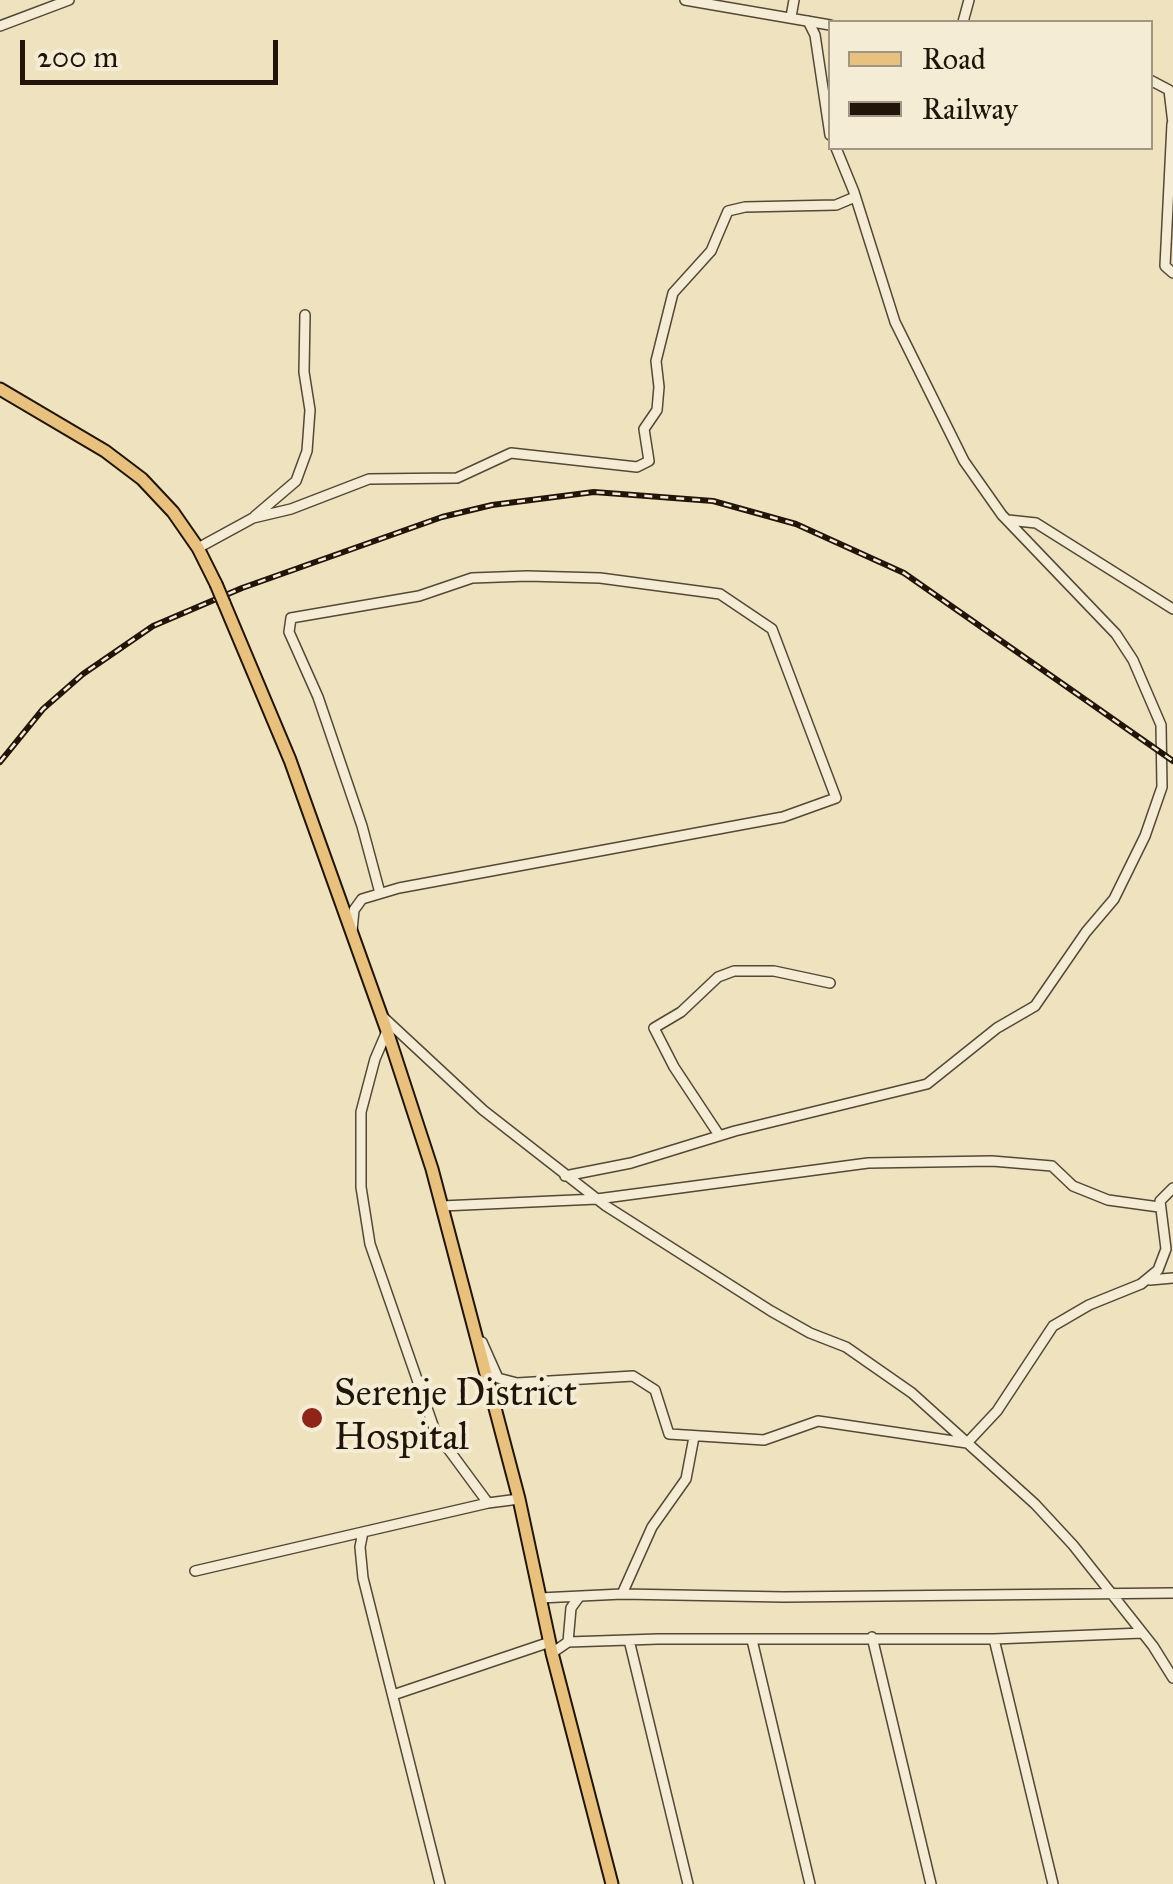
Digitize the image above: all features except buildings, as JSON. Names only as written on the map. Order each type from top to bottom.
[{"type":"main road","points":[[0,389],[104,451],[142,479],[173,512],[198,548],[216,584],[290,760],[387,1031],[442,1206],[519,1499],[551,1648],[612,1884]]},
{"type":"street","points":[[0,26],[69,0]]},
{"type":"street","points":[[686,0],[828,25]]},
{"type":"street","points":[[791,17],[794,0]]},
{"type":"street","points":[[808,21],[815,35],[828,121]]},
{"type":"street","points":[[1153,82],[1169,90],[1172,124],[1164,266],[1173,273]]},
{"type":"street","points":[[565,1176],[631,1163],[719,1135],[927,1084],[997,1028],[1035,1006],[1114,899],[1162,788],[1164,743],[1154,704],[1116,634],[1008,520],[964,460],[895,322],[837,150]]},
{"type":"street","points":[[253,518],[369,479],[458,478],[511,453],[637,467],[649,460],[644,428],[657,410],[656,360],[672,293],[710,251],[728,211],[745,207],[836,205],[855,197]]},
{"type":"street","points":[[198,548],[253,518],[296,481],[307,451],[310,410],[304,372],[305,315]]},
{"type":"street","points":[[1008,520],[1036,523],[1173,609]]},
{"type":"street","points":[[352,939],[354,910],[362,899],[380,893],[783,816],[836,798],[772,629],[720,594],[582,577],[472,578],[420,596],[291,618],[289,632],[318,697],[362,826],[380,893]]},
{"type":"street","points":[[719,1135],[674,1067],[654,1028],[681,1012],[718,977],[734,970],[774,970],[830,983]]},
{"type":"street","points":[[381,1015],[483,1110],[597,1199],[771,1311],[810,1333],[846,1346],[912,1394],[1036,1504],[1112,1592],[1173,1678]]},
{"type":"street","points":[[387,1031],[362,1112],[361,1187],[370,1244],[436,1431],[488,1503]]},
{"type":"street","points":[[442,1206],[597,1199],[868,1164],[992,1161],[1052,1166],[1073,1186],[1108,1200],[1159,1207]]},
{"type":"street","points":[[1150,1280],[1166,1249],[1160,1202],[1173,1188]]},
{"type":"street","points":[[967,1443],[998,1411],[1053,1326],[1089,1304],[1150,1280],[1173,1278]]},
{"type":"street","points":[[470,1318],[498,1378],[517,1383],[633,1376],[656,1390],[669,1434],[764,1440],[818,1420],[967,1443]]},
{"type":"street","points":[[622,1594],[652,1527],[686,1479],[694,1437]]},
{"type":"street","points":[[196,1571],[519,1499]]},
{"type":"street","points":[[363,1532],[363,1578],[435,1883]]},
{"type":"street","points":[[540,1598],[622,1594],[784,1597],[1173,1593]]},
{"type":"street","points":[[568,1642],[570,1608],[579,1597]]},
{"type":"street","points":[[393,1695],[568,1642],[994,1639],[1142,1633]]},
{"type":"street","points":[[872,1637],[930,1884]]},
{"type":"street","points":[[994,1639],[1053,1884]]},
{"type":"street","points":[[630,1640],[688,1884]]},
{"type":"street","points":[[752,1640],[810,1884]]},
{"type":"railway","points":[[0,762],[43,709],[83,674],[153,626],[242,588],[442,517],[492,505],[594,492],[713,501],[796,524],[904,573],[1173,761]]},
{"type":"place","name":"Serenje District Hospital","points":[[312,1418]]}]
